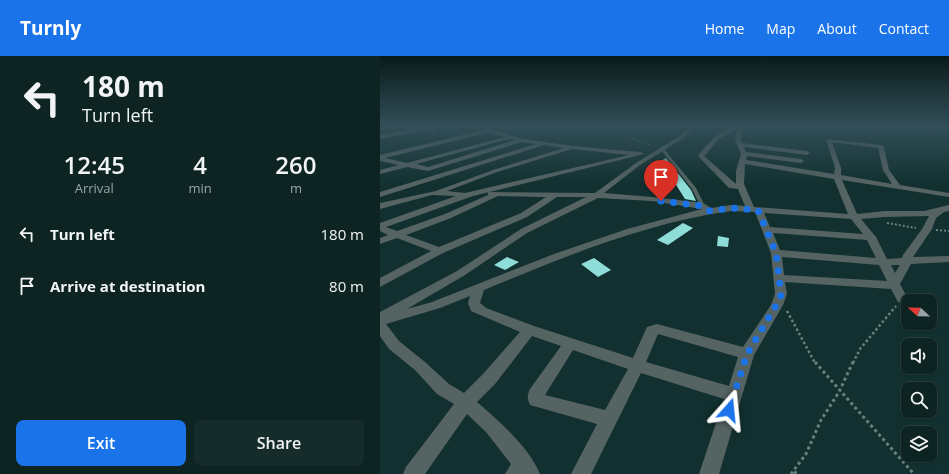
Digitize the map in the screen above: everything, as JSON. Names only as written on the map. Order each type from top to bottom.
[{"type":"street","points":[[380,158],[430,146]]},
{"type":"street","points":[[380,166],[466,146]]},
{"type":"street","points":[[380,172],[475,146]]},
{"type":"street","points":[[428,169],[504,146]]},
{"type":"street","points":[[380,195],[538,146]]},
{"type":"street","points":[[563,146],[641,154]]},
{"type":"street","points":[[380,319],[461,273],[524,231],[597,195],[667,146]]},
{"type":"street","points":[[710,146],[701,156],[732,186],[741,187]]},
{"type":"street","points":[[709,474],[747,354],[780,299],[780,278],[776,253],[767,230],[741,187],[740,171],[744,158],[741,146],[807,153]]},
{"type":"street","points":[[831,146],[838,168],[837,176],[854,217],[871,237],[885,262],[894,285],[901,297]]},
{"type":"street","points":[[870,146],[881,147],[886,170],[898,187]]},
{"type":"street","points":[[380,206],[432,194],[495,171],[573,147]]},
{"type":"street","points":[[380,227],[470,194],[659,151]]},
{"type":"street","points":[[380,158],[428,169],[469,167],[495,171]]},
{"type":"street","points":[[744,158],[801,161]]},
{"type":"street","points":[[744,158],[949,195]]},
{"type":"street","points":[[432,194],[597,195],[652,199],[707,209],[731,208],[854,217],[885,214],[924,214],[945,209]]},
{"type":"street","points":[[380,241],[448,216],[497,194]]},
{"type":"street","points":[[380,283],[439,251],[524,215],[555,195]]},
{"type":"street","points":[[380,319],[436,304],[558,256],[630,230],[707,209]]},
{"type":"street","points":[[894,285],[907,262],[908,255],[927,229],[932,217],[945,209]]},
{"type":"street","points":[[380,227],[439,251]]},
{"type":"street","points":[[767,230],[871,237]]},
{"type":"street","points":[[776,253],[885,262],[949,259]]},
{"type":"street","points":[[780,278],[894,285]]},
{"type":"street","points":[[479,288],[474,303],[476,308],[529,330],[570,344],[734,395]]},
{"type":"street","points":[[380,326],[394,345],[420,366],[443,388],[466,402],[492,426],[523,471]]},
{"type":"street","points":[[581,474],[637,366],[652,332],[656,329],[747,354]]},
{"type":"street","points":[[413,474],[466,402],[489,379],[529,330]]},
{"type":"street","points":[[570,344],[536,394],[536,400],[609,419]]},
{"type":"lane","points":[[659,151],[694,189],[707,209]]},
{"type":"path","points":[[646,146],[659,151]]},
{"type":"path","points":[[886,223],[949,231]]},
{"type":"path","points":[[780,299],[815,363],[839,392],[914,474]]},
{"type":"path","points":[[799,474],[793,473],[806,454],[821,420],[839,392],[860,349],[901,300]]},
{"type":"building","points":[[666,158],[691,190],[696,201],[685,199],[661,161]]},
{"type":"building","points":[[683,223],[693,228],[668,245],[657,240]]},
{"type":"building","points":[[718,236],[729,238],[728,247],[717,246]]},
{"type":"building","points":[[507,257],[519,262],[505,270],[494,265]]},
{"type":"building","points":[[594,258],[611,270],[598,277],[581,264]]},
{"type":"route","points":[[661,201],[703,206],[710,211],[731,208],[758,210],[776,253],[781,286],[780,299],[747,354],[729,410]]}]
